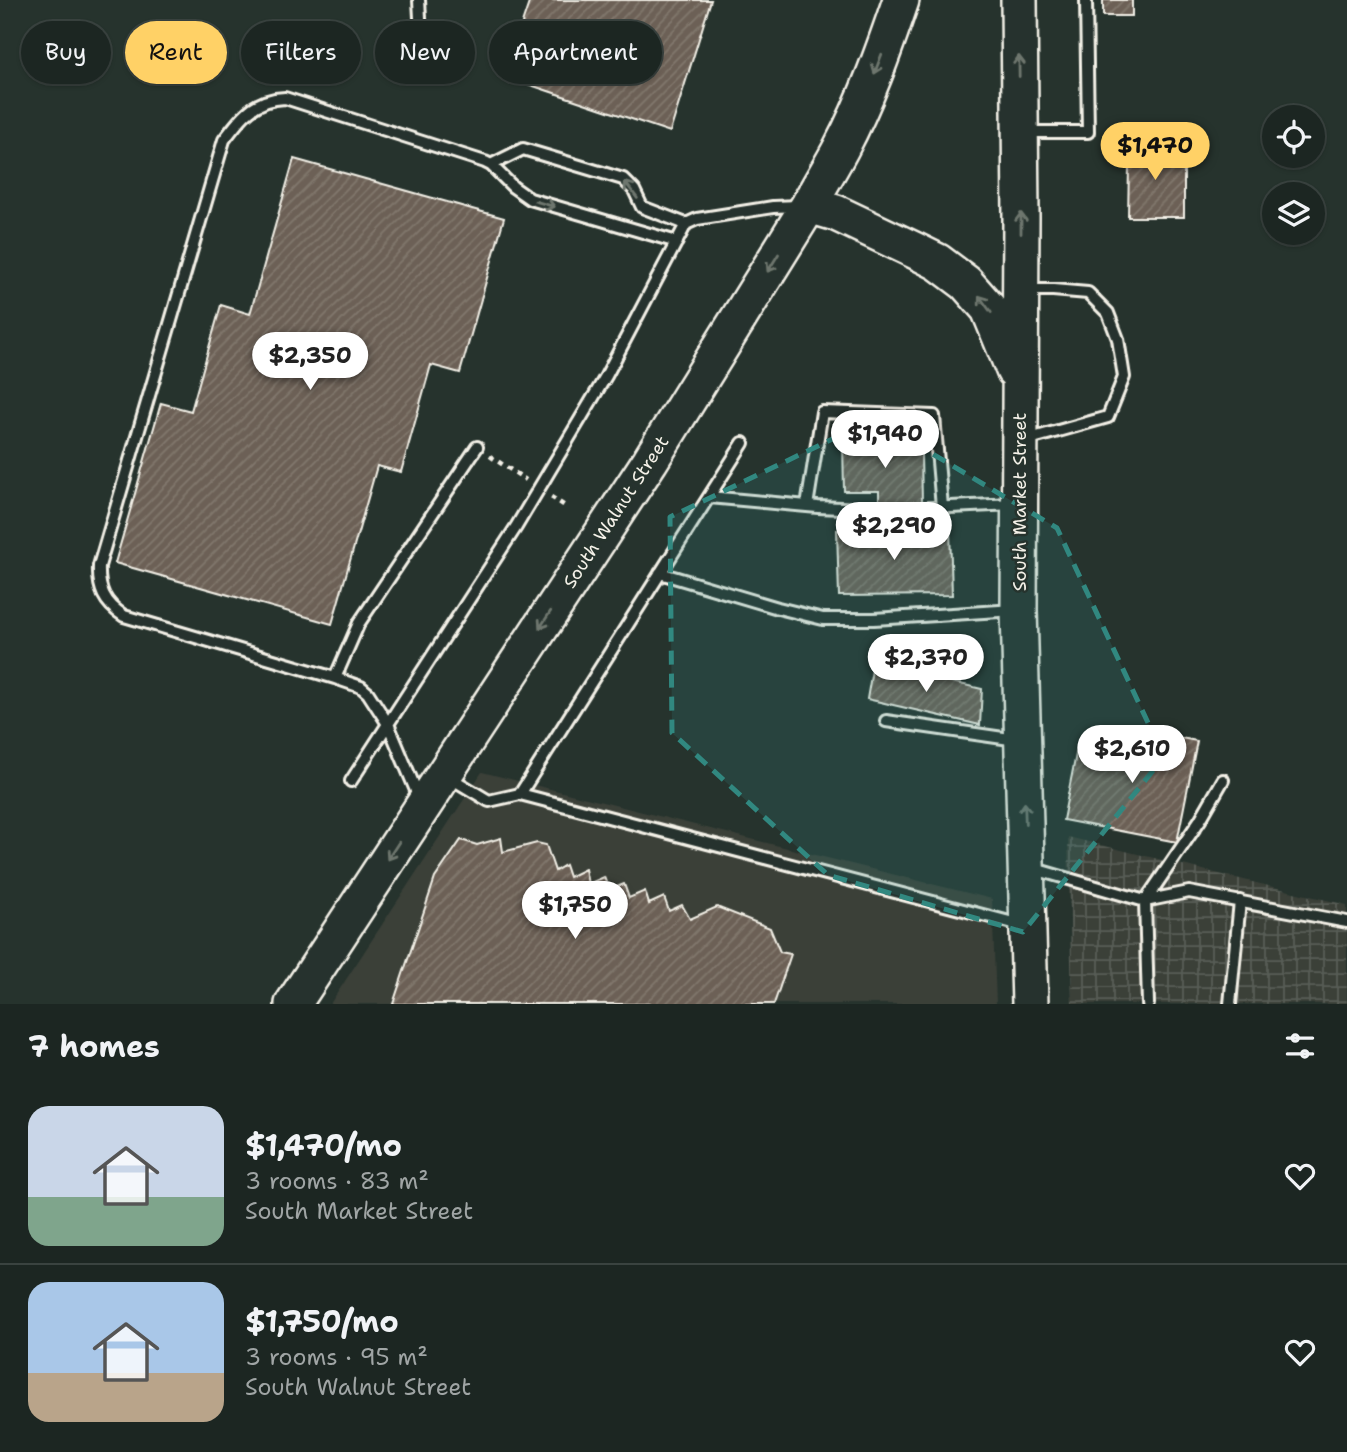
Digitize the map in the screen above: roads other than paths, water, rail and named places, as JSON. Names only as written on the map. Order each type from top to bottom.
[{"type":"main road","name":"South Walnut Street","points":[[293,1004],[650,461],[809,205],[855,117],[901,0]]},
{"type":"main road","name":"South Market Street","points":[[1019,0],[1019,610],[1030,1004]]},
{"type":"main road","points":[[809,205],[836,213],[904,245],[938,262],[966,282],[989,309],[1021,389]]},
{"type":"lane","points":[[419,0],[420,21]]},
{"type":"lane","points":[[1020,132],[1088,132],[1086,0]]},
{"type":"lane","points":[[422,806],[388,724],[368,693],[361,687],[124,616],[106,600],[100,585],[99,566],[225,140],[251,109],[271,99],[285,98],[491,165],[513,187],[530,199],[677,242]]},
{"type":"lane","points":[[491,165],[523,149],[588,168],[623,179],[634,190],[642,207],[686,224]]},
{"type":"lane","points":[[351,781],[539,489],[606,376],[686,224],[697,219],[773,206],[809,205]]},
{"type":"lane","points":[[1020,442],[1108,417],[1124,377],[1118,339],[1108,313],[1087,293],[1021,290]]},
{"type":"lane","points":[[807,506],[822,412],[934,416],[942,507]]},
{"type":"lane","points":[[520,794],[743,443]]},
{"type":"lane","points":[[335,678],[359,623],[477,447]]},
{"type":"lane","points":[[709,497],[887,510],[1020,503]]},
{"type":"lane","points":[[660,573],[823,619],[874,619],[1019,610]]},
{"type":"lane","points":[[886,721],[1023,741]]},
{"type":"lane","points":[[444,773],[489,801],[520,794],[1029,927]]},
{"type":"lane","points":[[1148,1004],[1145,901],[1200,820],[1223,780]]},
{"type":"lane","points":[[1027,867],[1145,901],[1189,892],[1347,922]]},
{"type":"lane","points":[[1230,1004],[1240,901]]}]
